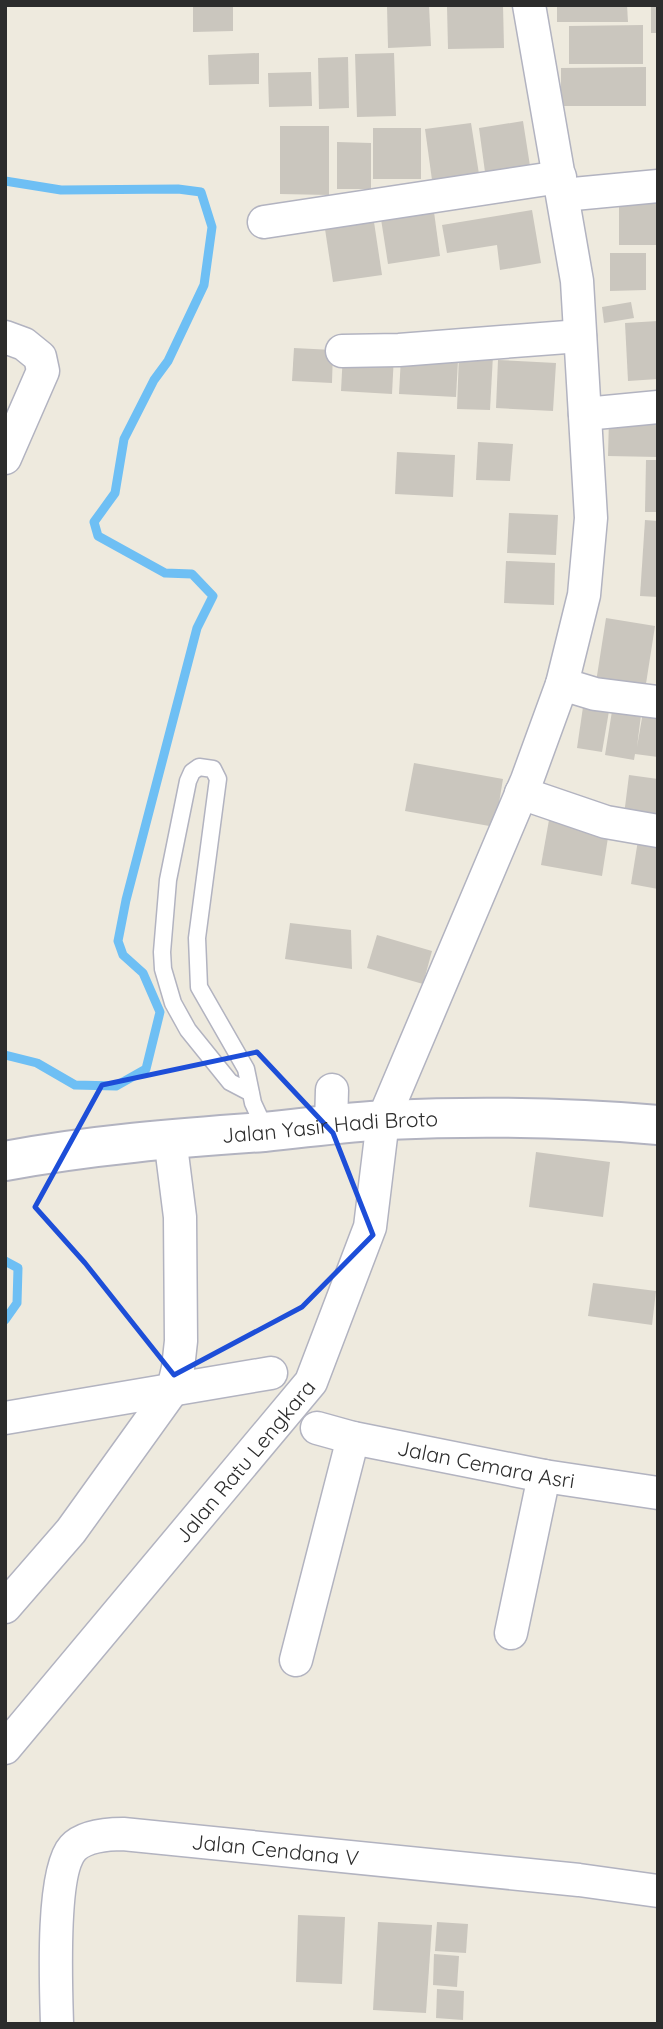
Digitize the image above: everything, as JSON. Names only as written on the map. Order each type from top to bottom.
[{"type":"street","name":"Jalan Ratu Lengkara","points":[[5,1748],[311,1382],[370,1227],[383,1120],[521,793],[562,684],[584,595],[590,518],[585,414],[577,281],[529,5]]},
{"type":"street","points":[[264,222],[561,186],[658,187]]},
{"type":"street","points":[[342,351],[399,350],[580,336]]},
{"type":"street","points":[[5,337],[24,344],[40,357],[43,371],[5,458]]},
{"type":"street","points":[[585,414],[658,407]]},
{"type":"street","points":[[562,684],[595,694],[658,702]]},
{"type":"street","points":[[521,793],[606,822],[658,831]]},
{"type":"street","name":"Jalan Yasir Hadi Broto","points":[[5,1161],[170,1138],[266,1131],[332,1108],[383,1120],[487,1117],[597,1120],[658,1125]]},
{"type":"street","points":[[5,1607],[71,1531],[173,1389],[181,1342],[180,1217],[170,1138]]},
{"type":"street","points":[[5,1418],[271,1373]]},
{"type":"street","name":"Jalan Cemara Asri","points":[[317,1428],[353,1438],[544,1476],[658,1493]]},
{"type":"street","points":[[296,1660],[353,1438]]},
{"type":"street","points":[[511,1633],[544,1476]]},
{"type":"street","name":"Jalan Cendana V","points":[[57,2024],[58,1900],[67,1856],[75,1846],[107,1834],[124,1833],[658,1891]]},
{"type":"lane","points":[[251,1093],[230,1082],[188,1030],[173,1003],[163,969],[168,880],[188,781],[199,766],[213,769],[218,779],[197,937],[199,987],[246,1069],[251,1093],[266,1131]]},
{"type":"highlighted area","points":[[257,1052],[333,1133],[373,1235],[302,1307],[174,1375],[85,1263],[35,1207],[102,1085]]},
{"type":"building","points":[[193,5],[233,5],[233,31],[193,32]]},
{"type":"building","points":[[387,5],[429,5],[431,46],[388,48]]},
{"type":"building","points":[[503,5],[504,48],[448,49],[447,6]]},
{"type":"building","points":[[557,5],[627,5],[628,22],[557,22]]},
{"type":"building","points":[[651,5],[658,5],[658,33],[651,33]]},
{"type":"building","points":[[643,25],[643,64],[569,64],[569,26]]},
{"type":"building","points":[[259,53],[259,84],[209,85],[208,55]]},
{"type":"building","points":[[394,53],[396,116],[357,117],[355,54]]},
{"type":"building","points":[[348,57],[349,108],[319,109],[318,58]]},
{"type":"building","points":[[646,67],[646,106],[561,106],[561,68]]},
{"type":"building","points":[[311,72],[312,106],[269,107],[268,73]]},
{"type":"building","points":[[523,121],[530,166],[485,172],[479,128]]},
{"type":"building","points":[[471,123],[479,174],[432,180],[425,129]]},
{"type":"building","points":[[280,126],[329,126],[329,195],[280,194]]},
{"type":"building","points":[[373,128],[421,128],[421,179],[373,179]]},
{"type":"building","points":[[337,142],[371,143],[371,189],[337,189]]},
{"type":"building","points":[[619,199],[658,199],[658,245],[619,245]]},
{"type":"building","points":[[532,210],[541,263],[500,270],[497,245],[447,253],[442,225]]},
{"type":"building","points":[[434,212],[440,256],[388,264],[381,219]]},
{"type":"building","points":[[374,222],[382,275],[333,282],[325,229]]},
{"type":"building","points":[[610,253],[646,253],[646,290],[610,291]]},
{"type":"building","points":[[631,302],[634,318],[604,323],[602,307]]},
{"type":"building","points":[[658,321],[658,379],[628,381],[625,323]]},
{"type":"building","points":[[294,348],[333,350],[332,383],[292,381]]},
{"type":"building","points":[[343,353],[394,355],[392,394],[341,391]]},
{"type":"building","points":[[459,354],[493,355],[490,410],[457,409]]},
{"type":"building","points":[[401,357],[458,360],[456,397],[399,394]]},
{"type":"building","points":[[498,360],[556,363],[553,411],[496,408]]},
{"type":"building","points":[[609,419],[658,419],[658,457],[608,456]]},
{"type":"building","points":[[478,442],[513,444],[510,481],[476,480]]},
{"type":"building","points":[[397,452],[455,455],[453,497],[395,494]]},
{"type":"building","points":[[646,460],[658,460],[658,512],[645,512]]},
{"type":"building","points":[[509,513],[558,515],[556,555],[507,553]]},
{"type":"building","points":[[645,520],[658,521],[658,597],[640,596]]},
{"type":"building","points":[[506,561],[555,563],[554,605],[504,603]]},
{"type":"building","points":[[606,618],[655,626],[645,690],[596,682]]},
{"type":"building","points":[[583,707],[609,711],[602,752],[577,748]]},
{"type":"building","points":[[612,711],[641,715],[637,747],[643,712],[658,714],[658,757],[635,754],[634,760],[605,755]]},
{"type":"building","points":[[414,763],[503,779],[495,827],[405,811]]},
{"type":"building","points":[[629,775],[658,779],[658,819],[624,815]]},
{"type":"building","points":[[549,820],[609,831],[602,876],[541,865]]},
{"type":"building","points":[[639,834],[658,837],[658,889],[631,884]]},
{"type":"building","points":[[290,923],[351,930],[352,969],[285,959]]},
{"type":"building","points":[[377,935],[432,951],[423,984],[367,968]]},
{"type":"building","points":[[536,1152],[610,1162],[603,1217],[529,1207]]},
{"type":"building","points":[[593,1283],[656,1291],[652,1325],[588,1316]]},
{"type":"building","points":[[298,1915],[345,1917],[342,1984],[296,1982]]},
{"type":"building","points":[[378,1922],[432,1925],[426,2013],[373,2010]]},
{"type":"building","points":[[437,1922],[468,1924],[466,1953],[435,1951]]},
{"type":"building","points":[[434,1954],[459,1956],[457,1987],[433,1985]]},
{"type":"building","points":[[437,1989],[464,1991],[463,2020],[436,2018]]},
{"type":"waterway","points":[[5,181],[61,190],[178,189],[201,192],[212,227],[204,285],[168,361],[154,380],[124,439],[115,493],[94,522],[98,536],[165,573],[192,574],[213,596],[197,628],[126,900],[118,941],[123,955],[143,973],[160,1012],[146,1069],[116,1086],[75,1085],[37,1063],[5,1055]]},
{"type":"waterway","points":[[5,1261],[18,1268],[17,1303],[5,1320]]}]
